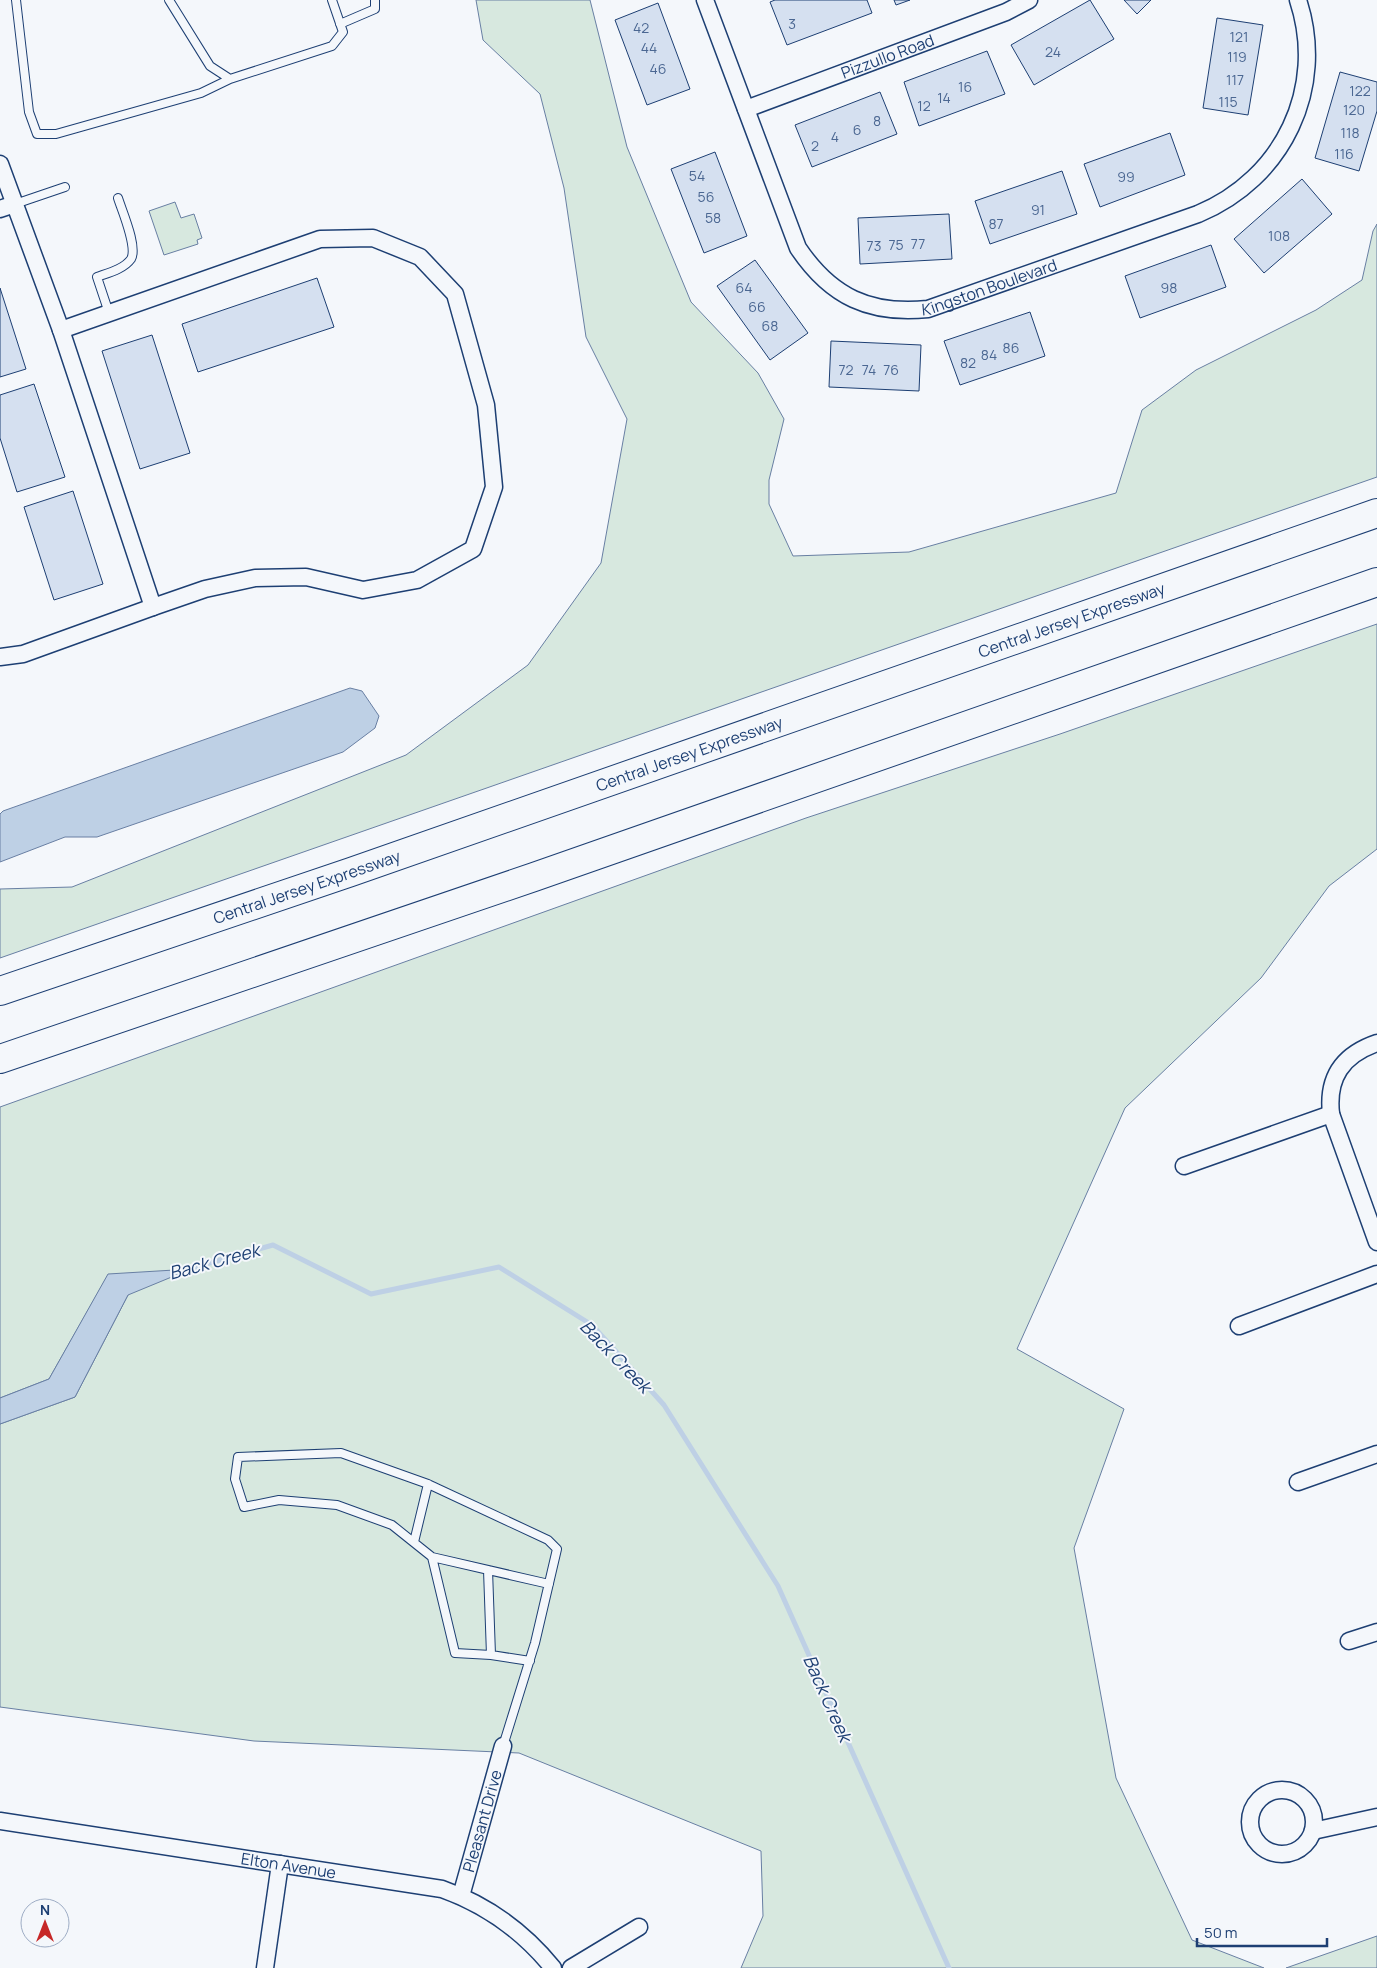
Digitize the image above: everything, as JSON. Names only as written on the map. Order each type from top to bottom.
[{"type":"highway","name":"Central Jersey Expressway","points":[[0,991],[351,872],[1377,513]]},
{"type":"highway","points":[[0,1059],[534,878],[1377,582]]},
{"type":"street","name":"Kingston Boulevard","points":[[705,0],[798,248],[810,265],[826,282],[845,295],[866,305],[886,310],[928,309],[1198,214],[1232,197],[1256,177],[1274,157],[1288,134],[1298,112],[1305,86],[1307,41],[1298,0]]},
{"type":"street","name":"Pizzullo Road","points":[[746,109],[1006,12],[1029,0]]},
{"type":"street","points":[[0,164],[8,206],[61,330],[153,607]]},
{"type":"street","points":[[0,657],[23,654],[205,589],[255,578],[306,577],[364,590],[417,580],[473,549],[494,486],[486,405],[455,294],[420,257],[373,238],[320,239],[61,330]]},
{"type":"street","points":[[1377,1043],[1366,1047],[1341,1065],[1332,1082],[1329,1098],[1331,1114],[1377,1242]]},
{"type":"street","points":[[1184,1166],[1331,1114]]},
{"type":"street","points":[[1239,1326],[1377,1274]]},
{"type":"street","points":[[1298,1482],[1377,1454]]},
{"type":"street","points":[[1349,1641],[1377,1632]]},
{"type":"street","name":"Pleasant Drive","points":[[461,1896],[503,1746]]},
{"type":"street","points":[[1313,1831],[1377,1817]]},
{"type":"street","name":"Elton Avenue","points":[[0,1821],[442,1889],[461,1896],[495,1914],[521,1933],[554,1968]]},
{"type":"street","points":[[264,1968],[280,1864]]},
{"type":"street","points":[[571,1968],[639,1927]]},
{"type":"lane","points":[[16,0],[29,112],[37,134],[56,134],[202,93],[230,79],[332,46],[343,32],[332,0]]},
{"type":"lane","points":[[168,0],[210,66],[230,79]]},
{"type":"lane","points":[[340,24],[375,9],[375,0]]},
{"type":"lane","points":[[8,206],[65,187]]},
{"type":"lane","points":[[109,314],[97,277],[120,268],[131,258],[133,247],[118,198]]},
{"type":"lane","points":[[503,1746],[530,1661],[549,1584],[557,1549],[548,1540],[428,1484],[341,1453],[238,1457],[236,1478],[244,1507],[279,1500],[337,1505],[392,1525],[432,1557],[549,1584]]},
{"type":"lane","points":[[414,1542],[428,1484]]},
{"type":"lane","points":[[432,1557],[455,1653],[491,1655],[530,1661]]},
{"type":"lane","points":[[488,1570],[491,1655]]},
{"type":"shaded area","points":[[476,0],[590,0],[627,147],[691,302],[758,373],[784,419],[769,480],[769,504],[793,556],[909,552],[1116,493],[1142,410],[1196,370],[1316,310],[1362,280],[1373,231],[1377,224],[1377,477],[0,958],[0,889],[72,887],[406,755],[528,665],[601,563],[627,419],[586,337],[564,188],[540,94],[483,40]]},
{"type":"shaded area","points":[[175,202],[181,218],[194,214],[202,238],[197,240],[198,244],[164,255],[149,211]]},
{"type":"shaded area","points":[[1377,624],[1377,849],[1329,886],[1261,978],[1125,1108],[1017,1349],[1124,1409],[1074,1548],[1116,1778],[1192,1940],[1264,1968],[741,1968],[763,1916],[761,1851],[519,1753],[254,1741],[0,1707],[0,1424],[75,1397],[128,1295],[108,1275],[49,1379],[0,1398],[0,1107],[806,818],[1060,734]]},
{"type":"shaded area","points":[[1377,1936],[1377,1968],[1286,1968]]},
{"type":"water","points":[[350,688],[362,691],[379,716],[375,728],[343,752],[97,837],[65,837],[0,862],[0,814],[3,811]]},
{"type":"water","points":[[191,1269],[128,1295],[75,1397],[0,1424],[0,1398],[49,1379],[108,1274]]},
{"type":"building","points":[[775,0],[867,0],[872,13],[787,45],[770,2]]},
{"type":"building","points":[[894,0],[910,0],[896,5]]},
{"type":"building","points":[[1090,0],[1114,39],[1034,85],[1011,45]]},
{"type":"building","points":[[1124,0],[1151,0],[1137,14]]},
{"type":"building","points":[[658,3],[690,89],[647,105],[615,20]]},
{"type":"building","points":[[1217,18],[1263,25],[1248,115],[1203,108]]},
{"type":"building","points":[[987,51],[1005,94],[919,126],[904,82]]},
{"type":"building","points":[[1340,72],[1377,82],[1377,111],[1359,171],[1315,158]]},
{"type":"building","points":[[880,92],[897,134],[812,167],[795,125]]},
{"type":"building","points":[[1170,133],[1185,175],[1100,207],[1084,164]]},
{"type":"building","points":[[715,152],[747,236],[704,253],[671,169]]},
{"type":"building","points":[[1062,171],[1077,214],[990,244],[975,201]]},
{"type":"building","points":[[1302,179],[1332,214],[1264,273],[1234,239]]},
{"type":"building","points":[[949,214],[952,259],[860,264],[858,218]]},
{"type":"building","points":[[1211,245],[1226,287],[1140,318],[1125,276]]},
{"type":"building","points":[[755,260],[808,333],[770,360],[717,286]]},
{"type":"building","points":[[317,278],[334,327],[198,372],[182,324]]},
{"type":"building","points":[[0,288],[26,369],[0,377]]},
{"type":"building","points":[[1030,312],[1045,356],[960,385],[944,341]]},
{"type":"building","points":[[152,335],[190,453],[140,469],[102,351]]},
{"type":"building","points":[[831,341],[921,345],[919,391],[829,387]]},
{"type":"building","points":[[34,384],[65,477],[17,492],[0,438],[0,395]]},
{"type":"building","points":[[73,491],[103,584],[54,600],[24,507]]},
{"type":"waterway","name":"Back Creek","points":[[185,1270],[273,1245],[371,1294],[499,1267],[592,1325],[664,1405],[778,1586],[949,1968]]}]
